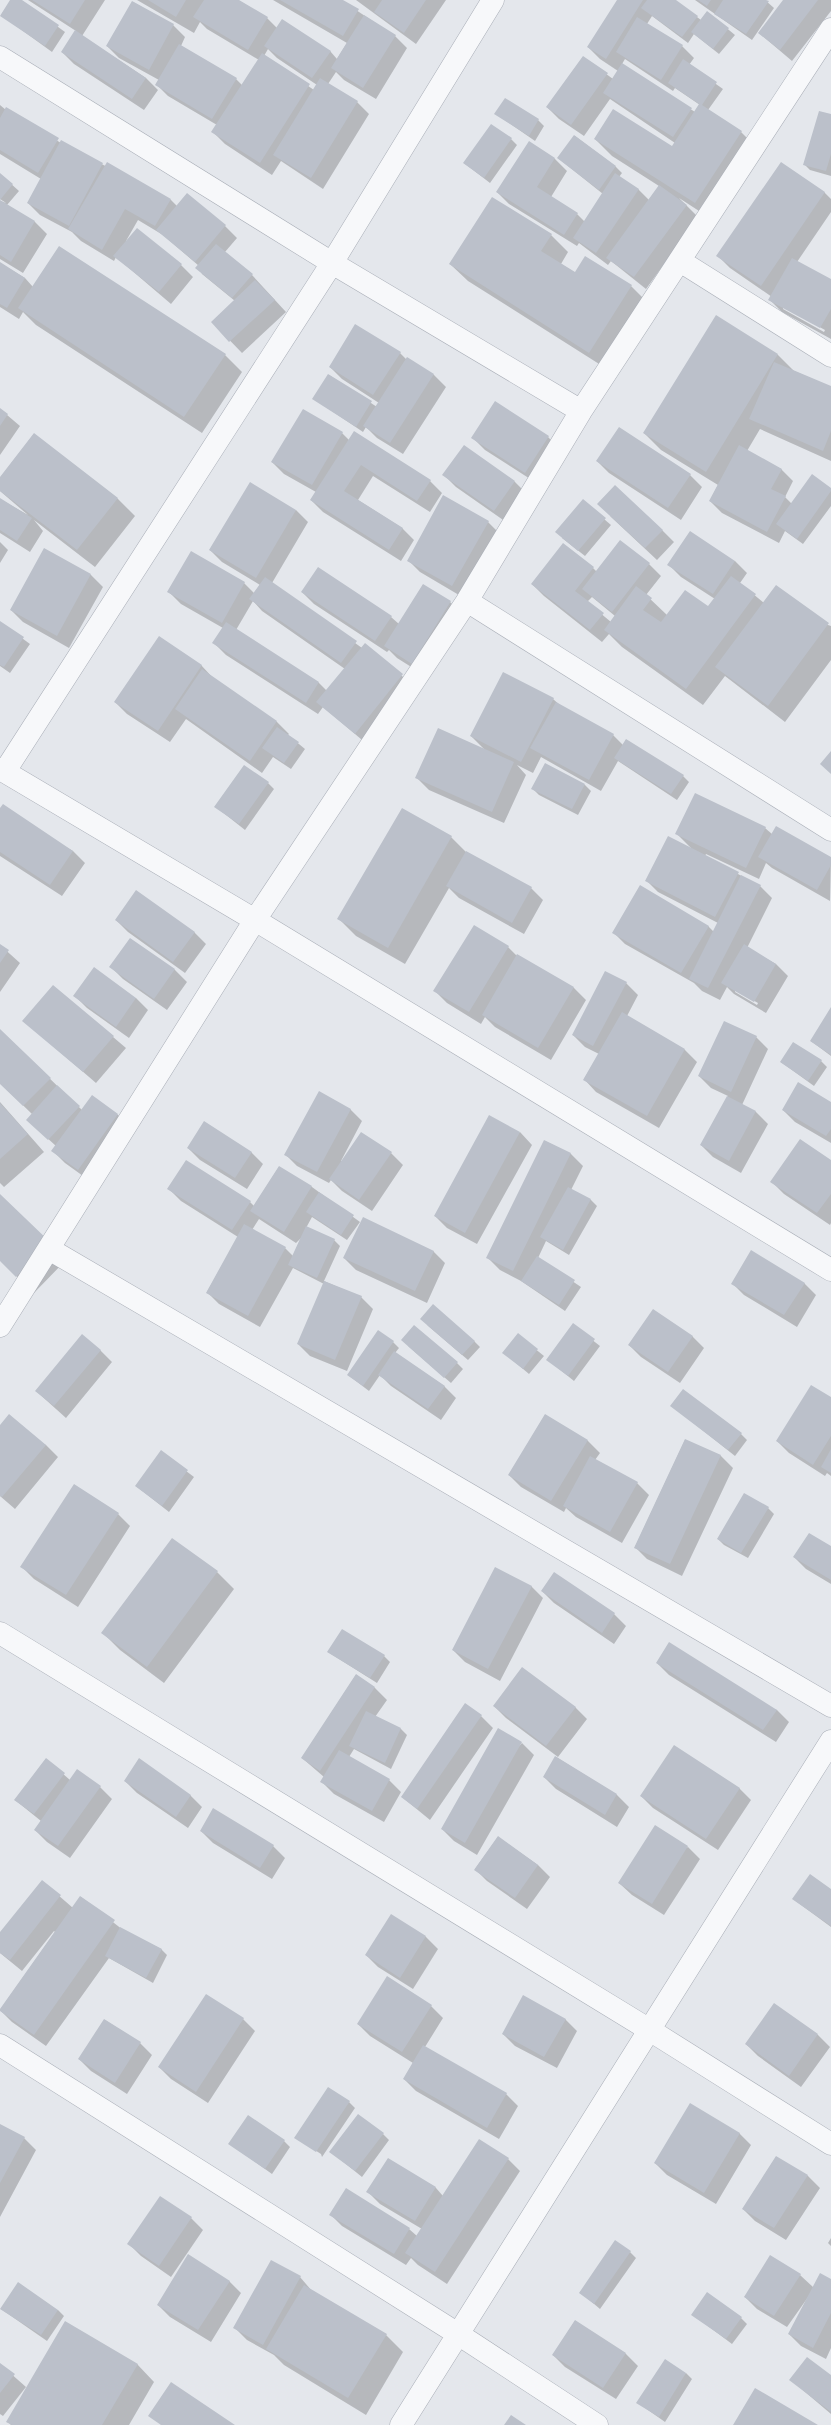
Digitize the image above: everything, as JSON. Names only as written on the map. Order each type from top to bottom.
[{"type":"street","points":[[493,0],[332,263],[2,770],[255,920],[831,1270]]},
{"type":"street","points":[[0,1326],[255,920],[467,601],[581,411],[831,29]]},
{"type":"street","points":[[0,57],[332,263],[581,411]]},
{"type":"street","points":[[680,261],[831,356]]},
{"type":"street","points":[[467,601],[831,830]]},
{"type":"street","points":[[49,1249],[831,1706]]},
{"type":"street","points":[[0,1633],[648,2029],[831,2144]]},
{"type":"street","points":[[401,2425],[648,2029],[831,1741]]},
{"type":"street","points":[[0,2045],[458,2334],[597,2425]]},
{"type":"building","points":[[10,0],[22,0],[59,25],[45,46],[0,16]]},
{"type":"building","points":[[32,0],[85,0],[70,24]]},
{"type":"building","points":[[148,0],[186,0],[176,17]]},
{"type":"building","points":[[204,0],[239,0],[268,17],[248,50],[193,17]]},
{"type":"building","points":[[280,0],[343,0],[359,9],[343,36]]},
{"type":"building","points":[[382,0],[426,0],[404,33],[374,12]]},
{"type":"building","points":[[617,0],[643,0],[606,59],[587,47]]},
{"type":"building","points":[[647,0],[676,0],[698,16],[682,37],[641,8]]},
{"type":"building","points":[[698,0],[711,0],[707,6]]},
{"type":"building","points":[[723,0],[769,1],[746,34],[714,14]]},
{"type":"building","points":[[783,0],[818,0],[780,50],[758,33]]},
{"type":"building","points":[[132,1],[174,24],[149,70],[106,46]]},
{"type":"building","points":[[707,11],[729,28],[713,49],[691,32]]},
{"type":"building","points":[[364,15],[396,35],[363,88],[331,68]]},
{"type":"building","points":[[637,17],[683,45],[661,80],[616,52]]},
{"type":"building","points":[[282,19],[331,51],[312,78],[264,46]]},
{"type":"building","points":[[75,30],[146,78],[132,99],[61,52]]},
{"type":"building","points":[[179,44],[237,78],[212,119],[155,85]]},
{"type":"building","points":[[262,53],[310,84],[260,163],[211,132]]},
{"type":"building","points":[[583,56],[608,73],[571,125],[546,107]]},
{"type":"building","points":[[683,59],[717,82],[702,105],[742,131],[695,203],[594,139],[613,109],[672,146],[699,104],[668,83]]},
{"type":"building","points":[[622,63],[692,108],[673,137],[603,93]]},
{"type":"building","points":[[320,78],[358,101],[311,178],[273,155]]},
{"type":"building","points":[[505,98],[539,119],[529,136],[494,114]]},
{"type":"building","points":[[6,107],[59,138],[38,173],[0,150],[0,118]]},
{"type":"building","points":[[819,111],[831,114],[831,154],[826,171],[803,165]]},
{"type":"building","points":[[491,124],[512,138],[484,178],[463,163]]},
{"type":"building","points":[[574,135],[616,166],[599,190],[557,158]]},
{"type":"building","points":[[61,140],[103,163],[69,226],[27,203]]},
{"type":"building","points":[[529,141],[555,158],[537,187],[578,213],[564,235],[496,192]]},
{"type":"building","points":[[107,162],[171,199],[155,226],[125,209],[102,250],[68,229]]},
{"type":"building","points":[[781,162],[825,192],[761,286],[716,256]]},
{"type":"building","points":[[0,173],[13,184],[0,200]]},
{"type":"building","points":[[615,173],[639,189],[596,253],[573,238]]},
{"type":"building","points":[[659,185],[687,205],[634,277],[606,258]]},
{"type":"building","points":[[187,193],[226,225],[195,262],[156,230]]},
{"type":"building","points":[[492,197],[552,234],[541,251],[575,272],[585,256],[632,285],[589,353],[449,264]]},
{"type":"building","points":[[0,200],[35,221],[11,262],[0,255]]},
{"type":"building","points":[[137,228],[182,264],[159,292],[113,256]]},
{"type":"building","points":[[216,244],[253,274],[232,298],[195,268]]},
{"type":"building","points":[[59,246],[226,354],[184,417],[18,308]]},
{"type":"building","points":[[792,258],[831,279],[831,309],[820,328],[768,300]]},
{"type":"building","points":[[0,262],[25,278],[7,308],[0,304]]},
{"type":"building","points":[[255,280],[275,300],[229,342],[211,322]]},
{"type":"building","points":[[716,315],[778,354],[706,472],[643,433]]},
{"type":"building","points":[[355,324],[401,352],[373,395],[329,367]]},
{"type":"building","points":[[407,357],[434,374],[390,443],[363,426]]},
{"type":"building","points":[[774,362],[831,386],[831,431],[823,451],[749,419]]},
{"type":"building","points":[[328,374],[372,401],[356,427],[312,399]]},
{"type":"building","points":[[495,401],[549,436],[525,473],[471,438]]},
{"type":"building","points":[[0,408],[8,414],[0,426]]},
{"type":"building","points":[[303,409],[343,432],[312,485],[271,462]]},
{"type":"building","points":[[619,427],[691,474],[668,508],[596,461]]},
{"type":"building","points":[[354,431],[431,480],[417,501],[361,465],[344,491],[403,528],[389,550],[310,500]]},
{"type":"building","points":[[34,433],[118,498],[77,550],[0,491],[0,477]]},
{"type":"building","points":[[464,445],[515,481],[494,511],[442,475]]},
{"type":"building","points":[[739,445],[782,469],[771,489],[786,496],[767,532],[709,501]]},
{"type":"building","points":[[812,474],[831,488],[831,491],[797,539],[776,524]]},
{"type":"building","points":[[250,482],[296,510],[256,578],[209,550]]},
{"type":"building","points":[[615,485],[663,530],[645,548],[597,504]]},
{"type":"building","points":[[443,495],[489,521],[452,586],[407,561]]},
{"type":"building","points":[[0,498],[32,518],[17,541],[0,530]]},
{"type":"building","points":[[583,499],[606,518],[578,551],[555,532]]},
{"type":"building","points":[[690,531],[735,561],[713,594],[667,565]]},
{"type":"building","points":[[620,540],[650,563],[612,612],[582,589]]},
{"type":"building","points":[[563,543],[594,567],[575,591],[604,613],[590,630],[531,584]]},
{"type":"building","points":[[44,548],[91,574],[57,636],[10,610]]},
{"type":"building","points":[[191,551],[245,582],[222,623],[167,592]]},
{"type":"building","points":[[318,567],[392,616],[375,641],[301,592]]},
{"type":"building","points":[[731,576],[756,594],[686,689],[604,630],[636,586],[652,598],[643,610],[661,622],[685,590],[708,606]]},
{"type":"building","points":[[265,577],[357,641],[341,663],[249,599]]},
{"type":"building","points":[[423,584],[451,601],[412,664],[384,646]]},
{"type":"building","points":[[776,585],[829,623],[768,706],[715,667]]},
{"type":"building","points":[[0,621],[24,637],[4,667],[0,665]]},
{"type":"building","points":[[226,622],[319,682],[306,703],[212,643]]},
{"type":"building","points":[[159,636],[202,665],[158,731],[114,702]]},
{"type":"building","points":[[365,643],[403,674],[355,734],[316,702]]},
{"type":"building","points":[[202,669],[277,721],[250,761],[175,709]]},
{"type":"building","points":[[503,672],[554,698],[521,762],[470,736]]},
{"type":"building","points":[[556,702],[614,734],[589,780],[530,748]]},
{"type":"building","points":[[277,727],[299,742],[284,763],[262,748]]},
{"type":"building","points":[[438,728],[514,762],[492,812],[415,778]]},
{"type":"building","points":[[626,739],[684,775],[671,794],[614,758]]},
{"type":"building","points":[[831,751],[831,774],[820,764]]},
{"type":"building","points":[[545,763],[585,784],[572,809],[531,789]]},
{"type":"building","points":[[244,765],[269,782],[239,824],[214,807]]},
{"type":"building","points":[[695,793],[766,827],[746,868],[675,834]]},
{"type":"building","points":[[3,804],[73,851],[50,885],[0,852],[0,808]]},
{"type":"building","points":[[402,808],[452,836],[388,948],[337,919]]},
{"type":"building","points":[[776,826],[831,857],[831,865],[817,890],[758,857]]},
{"type":"building","points":[[668,836],[739,872],[715,917],[645,881]]},
{"type":"building","points":[[466,851],[532,887],[512,923],[446,886]]},
{"type":"building","points":[[741,875],[761,885],[708,988],[689,979]]},
{"type":"building","points":[[640,885],[709,926],[681,973],[612,933]]},
{"type":"building","points":[[136,890],[195,932],[173,962],[115,920]]},
{"type":"building","points":[[474,925],[509,946],[469,1012],[433,991]]},
{"type":"building","points":[[130,938],[175,969],[154,999],[109,967]]},
{"type":"building","points":[[0,944],[9,950],[0,963]]},
{"type":"building","points":[[744,944],[776,964],[754,1002],[721,983]]},
{"type":"building","points":[[517,954],[574,987],[538,1048],[482,1015]]},
{"type":"building","points":[[94,967],[136,998],[116,1027],[73,996]]},
{"type":"building","points":[[605,971],[627,982],[593,1046],[572,1035]]},
{"type":"building","points":[[53,985],[114,1036],[83,1072],[22,1021]]},
{"type":"building","points":[[831,1007],[831,1055],[810,1041]]},
{"type":"building","points":[[622,1012],[685,1049],[647,1116],[583,1080]]},
{"type":"building","points":[[724,1021],[757,1036],[731,1092],[698,1076]]},
{"type":"building","points":[[0,1029],[51,1078],[23,1106],[0,1084]]},
{"type":"building","points":[[793,1042],[822,1060],[808,1081],[780,1062]]},
{"type":"building","points":[[798,1082],[831,1102],[831,1129],[826,1136],[782,1110]]},
{"type":"building","points":[[57,1085],[80,1106],[48,1140],[26,1120]]},
{"type":"building","points":[[319,1091],[351,1109],[317,1172],[284,1155]]},
{"type":"building","points":[[92,1095],[118,1114],[78,1170],[51,1151]]},
{"type":"building","points":[[727,1096],[756,1111],[729,1161],[700,1145]]},
{"type":"building","points":[[0,1103],[28,1134],[0,1159]]},
{"type":"building","points":[[489,1115],[520,1132],[465,1233],[434,1216]]},
{"type":"building","points":[[204,1121],[252,1152],[235,1178],[187,1148]]},
{"type":"building","points":[[361,1132],[392,1152],[359,1200],[329,1179]]},
{"type":"building","points":[[800,1139],[831,1160],[831,1194],[817,1213],[770,1182]]},
{"type":"building","points":[[544,1140],[571,1153],[513,1271],[486,1258]]},
{"type":"building","points":[[186,1160],[251,1201],[232,1230],[167,1189]]},
{"type":"building","points":[[279,1166],[312,1186],[284,1232],[250,1211]]},
{"type":"building","points":[[568,1187],[591,1199],[563,1250],[540,1237]]},
{"type":"building","points":[[319,1192],[354,1215],[341,1235],[306,1212]]},
{"type":"building","points":[[0,1194],[50,1242],[16,1277],[0,1261]]},
{"type":"building","points":[[363,1217],[434,1251],[415,1291],[343,1258]]},
{"type":"building","points":[[244,1224],[286,1247],[248,1316],[206,1293]]},
{"type":"building","points":[[306,1226],[335,1239],[317,1278],[288,1265]]},
{"type":"building","points":[[751,1250],[805,1283],[784,1315],[731,1284]]},
{"type":"building","points":[[537,1256],[575,1280],[559,1305],[521,1281]]},
{"type":"building","points":[[324,1281],[362,1296],[335,1360],[297,1344]]},
{"type":"building","points":[[433,1304],[475,1341],[462,1355],[420,1319]]},
{"type":"building","points":[[653,1309],[693,1336],[668,1372],[628,1345]]},
{"type":"building","points":[[573,1323],[595,1339],[568,1376],[546,1360]]},
{"type":"building","points":[[414,1325],[458,1362],[444,1378],[401,1340]]},
{"type":"building","points":[[378,1330],[394,1341],[363,1386],[347,1375]]},
{"type":"building","points":[[518,1333],[538,1349],[523,1369],[502,1353]]},
{"type":"building","points":[[82,1334],[101,1350],[54,1406],[35,1391]]},
{"type":"building","points":[[394,1351],[445,1386],[428,1409],[378,1375]]},
{"type":"building","points":[[811,1385],[831,1397],[831,1436],[813,1465],[776,1441]]},
{"type":"building","points":[[683,1389],[742,1433],[728,1450],[670,1406]]},
{"type":"building","points":[[9,1414],[46,1445],[2,1497],[0,1496],[0,1425]]},
{"type":"building","points":[[545,1414],[588,1440],[551,1501],[508,1475]]},
{"type":"building","points":[[685,1439],[721,1455],[670,1564],[634,1548]]},
{"type":"building","points":[[831,1449],[831,1473],[821,1467]]},
{"type":"building","points":[[161,1450],[188,1470],[162,1506],[135,1486]]},
{"type":"building","points":[[590,1456],[638,1482],[610,1532],[563,1506]]},
{"type":"building","points":[[74,1484],[119,1513],[66,1595],[20,1567]]},
{"type":"building","points":[[744,1493],[769,1507],[741,1553],[717,1539]]},
{"type":"building","points":[[809,1533],[831,1546],[831,1580],[793,1557]]},
{"type":"building","points":[[172,1538],[218,1571],[147,1667],[101,1633]]},
{"type":"building","points":[[495,1567],[532,1586],[488,1669],[452,1650]]},
{"type":"building","points":[[554,1572],[615,1613],[602,1633],[541,1591]]},
{"type":"building","points":[[342,1629],[385,1655],[370,1678],[327,1652]]},
{"type":"building","points":[[669,1642],[777,1710],[763,1730],[656,1663]]},
{"type":"building","points":[[522,1667],[576,1707],[546,1746],[493,1706]]},
{"type":"building","points":[[356,1674],[375,1687],[320,1771],[301,1758]]},
{"type":"building","points":[[465,1703],[482,1715],[417,1809],[401,1797]]},
{"type":"building","points":[[366,1711],[401,1728],[385,1763],[349,1746]]},
{"type":"building","points":[[498,1728],[522,1742],[465,1843],[441,1829]]},
{"type":"building","points":[[674,1745],[740,1788],[706,1839],[640,1796]]},
{"type":"building","points":[[339,1750],[390,1779],[372,1811],[320,1782]]},
{"type":"building","points":[[555,1756],[617,1794],[605,1815],[543,1777]]},
{"type":"building","points":[[46,1758],[65,1773],[34,1814],[14,1800]]},
{"type":"building","points":[[139,1758],[191,1795],[176,1817],[124,1781]]},
{"type":"building","points":[[77,1769],[101,1786],[58,1846],[34,1830]]},
{"type":"building","points":[[213,1808],[274,1845],[260,1868],[200,1831]]},
{"type":"building","points":[[655,1825],[688,1846],[652,1904],[618,1883]]},
{"type":"building","points":[[498,1836],[538,1865],[515,1898],[474,1870]]},
{"type":"building","points":[[810,1874],[831,1889],[831,1926],[792,1899]]},
{"type":"building","points":[[42,1880],[61,1895],[10,1960],[0,1953],[0,1932]]},
{"type":"building","points":[[80,1896],[115,1920],[34,2035],[0,2011],[0,2009]]},
{"type":"building","points":[[391,1914],[426,1936],[400,1978],[365,1955]]},
{"type":"building","points":[[120,1927],[162,1949],[146,1978],[105,1956]]},
{"type":"building","points":[[387,1976],[432,2005],[402,2052],[357,2024]]},
{"type":"building","points":[[206,1994],[244,2018],[196,2092],[158,2067]]},
{"type":"building","points":[[523,1995],[566,2019],[544,2057],[502,2034]]},
{"type":"building","points":[[774,2003],[818,2034],[789,2076],[745,2044]]},
{"type":"building","points":[[104,2019],[141,2042],[115,2083],[78,2059]]},
{"type":"building","points":[[423,2045],[507,2093],[487,2128],[403,2079]]},
{"type":"building","points":[[328,2087],[350,2101],[316,2152],[294,2138]]},
{"type":"building","points":[[690,2103],[740,2133],[704,2193],[654,2163]]},
{"type":"building","points":[[358,2114],[384,2133],[355,2171],[329,2152]]},
{"type":"building","points":[[248,2115],[285,2140],[265,2169],[228,2144]]},
{"type":"building","points":[[0,2124],[25,2137],[0,2183]]},
{"type":"building","points":[[479,2139],[509,2158],[435,2272],[405,2253]]},
{"type":"building","points":[[776,2156],[808,2175],[774,2228],[742,2209]]},
{"type":"building","points":[[388,2158],[436,2187],[415,2221],[366,2192]]},
{"type":"building","points":[[346,2188],[410,2228],[394,2254],[329,2215]]},
{"type":"building","points":[[160,2196],[192,2217],[159,2266],[127,2244]]},
{"type":"building","points":[[615,2240],[631,2251],[594,2304],[579,2293]]},
{"type":"building","points":[[188,2254],[230,2281],[198,2330],[157,2305]]},
{"type":"building","points":[[770,2255],[801,2274],[774,2316],[744,2297]]},
{"type":"building","points":[[271,2260],[301,2276],[263,2345],[233,2328]]},
{"type":"building","points":[[820,2273],[831,2279],[831,2313],[813,2348],[788,2334]]},
{"type":"building","points":[[18,2282],[58,2310],[41,2335],[0,2309]]},
{"type":"building","points":[[304,2285],[387,2334],[348,2398],[266,2349]]},
{"type":"building","points":[[707,2292],[742,2317],[726,2339],[691,2315]]},
{"type":"building","points":[[575,2320],[626,2353],[603,2388],[552,2355]]},
{"type":"building","points":[[65,2321],[138,2364],[102,2425],[12,2425],[6,2422]]},
{"type":"building","points":[[807,2357],[831,2375],[831,2412],[789,2380]]},
{"type":"building","points":[[665,2359],[686,2373],[659,2417],[636,2403]]},
{"type":"building","points":[[0,2363],[15,2374],[0,2393]]},
{"type":"building","points":[[171,2382],[235,2425],[161,2425],[148,2416]]},
{"type":"building","points":[[755,2388],[818,2425],[733,2425]]},
{"type":"building","points":[[511,2415],[526,2425],[504,2425]]}]
